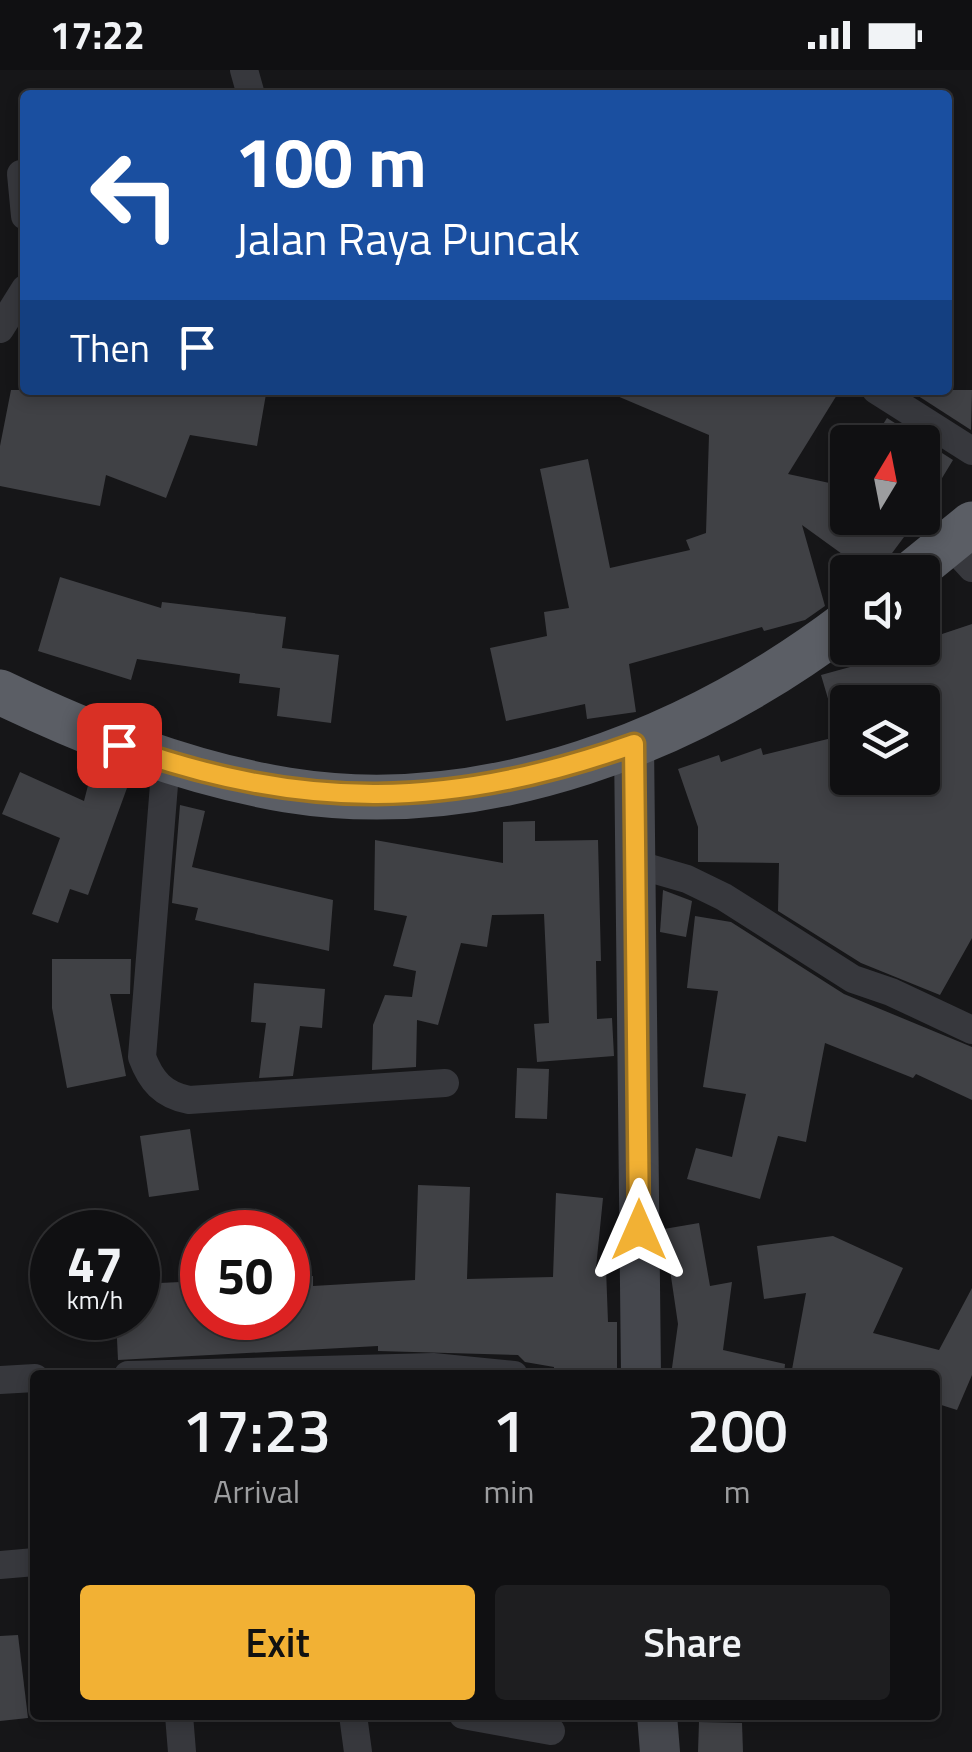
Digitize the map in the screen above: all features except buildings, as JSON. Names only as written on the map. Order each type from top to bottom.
[{"type":"highway","points":[[940,558],[965,545]]},
{"type":"highway","points":[[0,692],[91,734],[166,760],[290,790],[410,795],[526,779],[634,744],[753,685],[830,634]]},
{"type":"main road","points":[[634,744],[641,1370]]},
{"type":"main road","points":[[657,1720],[660,1752]]},
{"type":"street","points":[[0,328],[20,297]]},
{"type":"street","points":[[884,395],[972,450]]},
{"type":"street","points":[[166,760],[142,1058],[148,1075],[173,1097],[188,1100],[444,1083]]},
{"type":"street","points":[[635,864],[687,879],[724,897],[853,979],[891,992],[972,1030]]},
{"type":"street","points":[[327,1370],[463,1370]]},
{"type":"street","points":[[0,1380],[30,1378]]},
{"type":"street","points":[[0,1565],[30,1562]]},
{"type":"street","points":[[179,1720],[182,1752]]},
{"type":"street","points":[[355,1720],[358,1752]]},
{"type":"street","points":[[493,1720],[552,1730]]},
{"type":"route","points":[[119,745],[225,777],[290,790],[410,795],[526,779],[634,744],[639,1230]]}]
